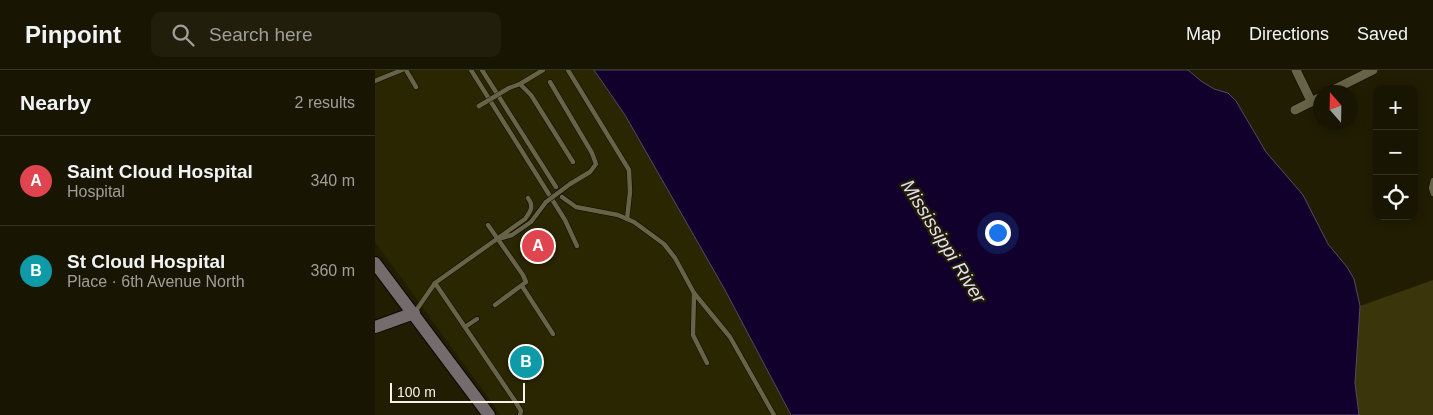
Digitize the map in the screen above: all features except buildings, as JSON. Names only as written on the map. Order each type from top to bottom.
[{"type":"street","points":[[1295,70],[1311,101],[1295,110]]},
{"type":"street","points":[[1343,85],[1373,70]]},
{"type":"street","points":[[375,263],[489,415]]},
{"type":"street","points":[[375,327],[414,313]]},
{"type":"lane","points":[[375,80],[402,70]]},
{"type":"lane","points":[[406,70],[416,87]]},
{"type":"lane","points":[[471,70],[565,220],[577,246]]},
{"type":"lane","points":[[481,70],[556,187]]},
{"type":"lane","points":[[479,106],[543,70]]},
{"type":"lane","points":[[568,70],[629,170],[630,192],[627,219]]},
{"type":"lane","points":[[497,239],[512,235],[531,222],[546,202],[590,172],[596,164],[592,153],[550,82]]},
{"type":"lane","points":[[520,84],[531,94],[573,162]]},
{"type":"lane","points":[[1433,180],[1433,194]]},
{"type":"lane","points":[[562,197],[576,207],[618,215],[627,219],[664,244],[675,258],[694,293],[730,336],[774,415]]},
{"type":"lane","points":[[414,313],[435,283],[525,219],[531,210],[531,203],[528,198]]},
{"type":"lane","points":[[488,225],[526,282],[495,305]]},
{"type":"lane","points":[[435,283],[515,401],[521,412],[520,415]]},
{"type":"lane","points":[[522,286],[553,334]]},
{"type":"lane","points":[[694,293],[693,335],[707,362]]},
{"type":"lane","points":[[465,327],[477,319]]},
{"type":"shaded area","points":[[375,70],[594,70],[625,115],[725,290],[791,415],[501,415],[375,242]]},
{"type":"shaded area","points":[[1433,280],[1433,415],[1359,415],[1355,383],[1360,306]]},
{"type":"water","name":"Mississippi River","points":[[594,70],[1188,70],[1214,89],[1228,93],[1236,101],[1266,152],[1303,195],[1328,244],[1347,267],[1354,279],[1360,306],[1355,383],[1359,415],[791,415],[725,290],[625,115]]},
{"type":"place","name":"Saint Cloud Hospital","points":[[538,246]]},
{"type":"place","name":"St Cloud Hospital","points":[[526,362]]}]
